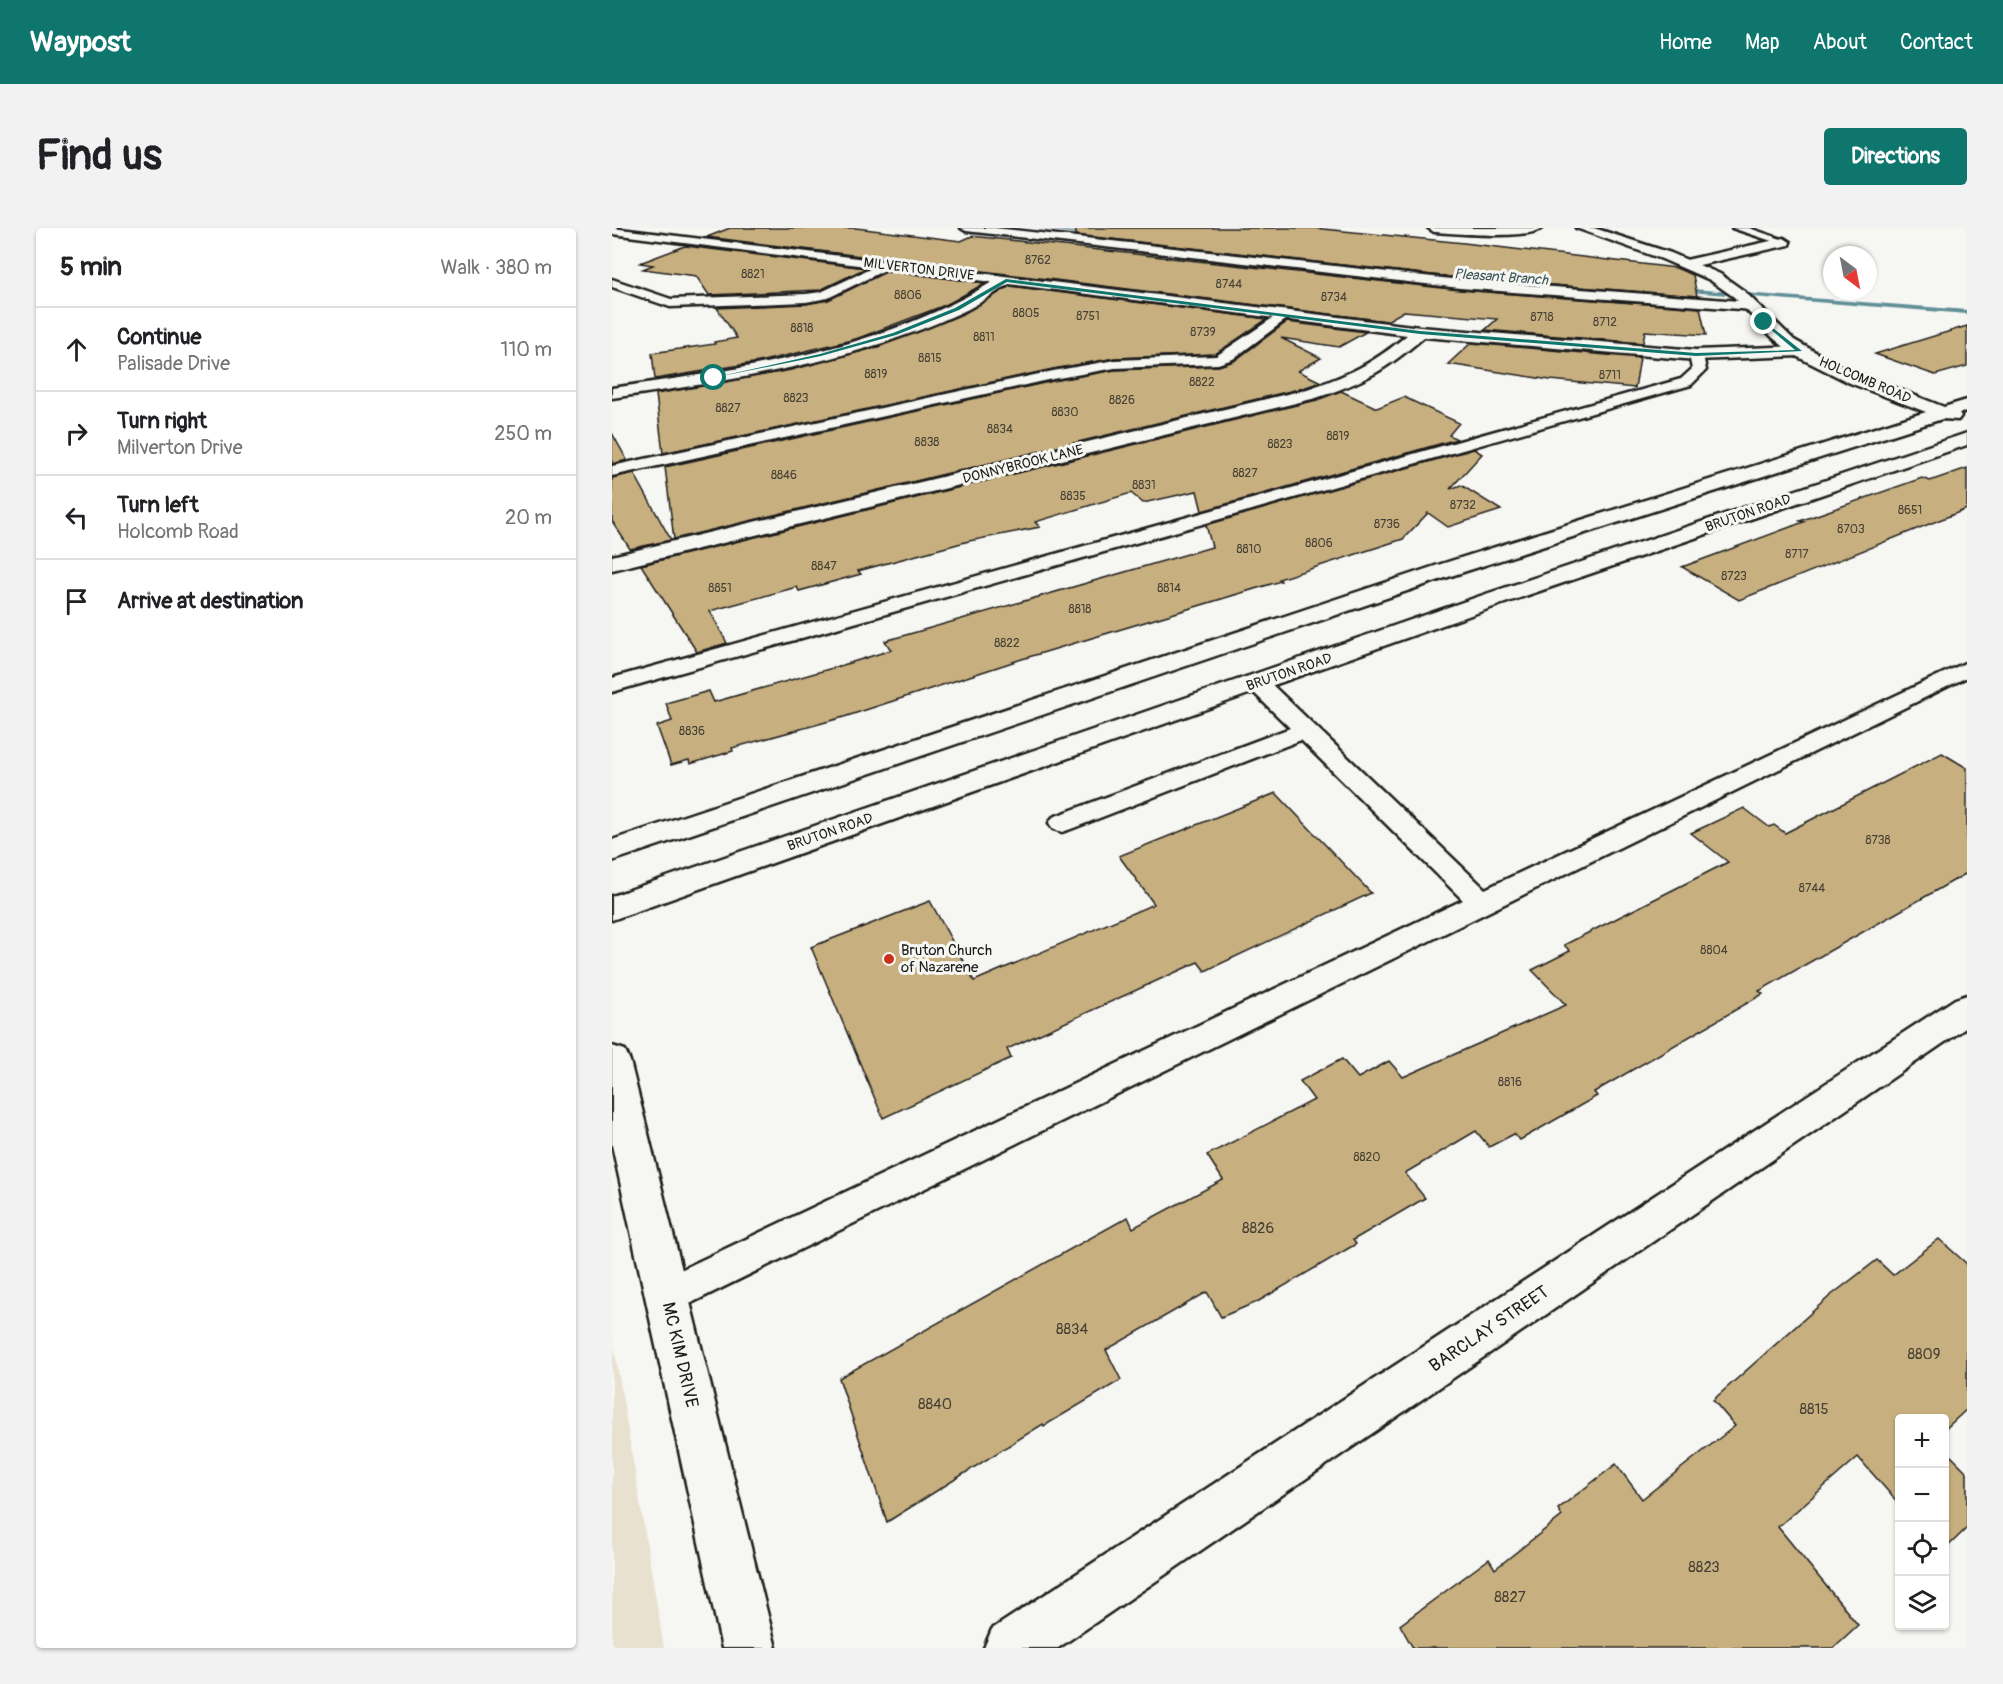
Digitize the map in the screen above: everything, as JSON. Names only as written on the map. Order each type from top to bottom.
[{"type":"street","points":[[1434,228],[1500,231],[1536,228]]},
{"type":"street","name":"HOLCOMB ROAD","points":[[1582,228],[1686,264],[1746,299],[1775,333],[1800,351],[1835,370],[1967,421]]},
{"type":"street","name":"MILVERTON DRIVE","points":[[612,230],[1420,332],[1696,354],[1800,351]]},
{"type":"street","points":[[1686,264],[1784,242]]},
{"type":"street","points":[[612,393],[767,368],[884,337],[957,309],[1006,280]]},
{"type":"street","name":"DONNYBROOK LANE","points":[[612,563],[1310,394],[1357,378],[1386,362],[1420,332]]},
{"type":"street","points":[[612,851],[1449,569],[1967,405]]},
{"type":"street","name":"BRUTON ROAD","points":[[612,908],[1494,600],[1967,439]]},
{"type":"street","points":[[1449,569],[1494,600]]},
{"type":"street","name":"BARCLAY STREET","points":[[1011,1648],[1967,1009]]},
{"type":"street","name":"MC KIM DRIVE","points":[[612,1061],[749,1648]]},
{"type":"lane","points":[[966,228],[1460,284],[1746,299]]},
{"type":"lane","points":[[1066,228],[1462,272],[1594,281]]},
{"type":"lane","points":[[1737,228],[1784,242]]},
{"type":"lane","points":[[612,283],[670,303],[806,298],[824,295],[887,265]]},
{"type":"lane","points":[[1713,289],[1746,299]]},
{"type":"lane","points":[[612,471],[1053,375],[1115,364],[1218,360],[1228,356],[1283,315]]},
{"type":"lane","points":[[612,686],[1686,382],[1699,370],[1696,354]]},
{"type":"lane","points":[[666,1296],[1967,669]]},
{"type":"lane","points":[[1257,683],[1483,903]]},
{"type":"lane","points":[[1062,823],[1305,730]]},
{"type":"shaded area","points":[[612,1334],[664,1648],[612,1648]]},
{"type":"building","points":[[730,228],[856,228],[961,241],[972,236],[1460,290],[1700,308],[1706,335],[1645,331],[1643,343],[1485,330],[1497,319],[1404,311],[1387,321],[707,237]]},
{"type":"building","points":[[1076,228],[1313,228],[1464,243],[1676,268],[1693,275],[1697,296],[1460,278],[1076,235]]},
{"type":"building","points":[[685,246],[866,268],[820,290],[709,295],[696,276],[643,269],[653,265],[640,263]]},
{"type":"building","points":[[888,271],[985,283],[948,304],[856,339],[759,362],[655,379],[652,353],[715,344],[714,342],[737,338],[717,308],[806,304],[828,300]]},
{"type":"building","points":[[1010,286],[1267,319],[1215,354],[1115,358],[1053,369],[663,453],[656,394],[791,370],[878,347],[963,314]]},
{"type":"building","points":[[1287,322],[1366,332],[1339,347],[1281,338],[1321,358],[1298,371],[1321,382],[1303,388],[674,539],[665,467],[1053,381],[1115,370],[1219,366],[1234,361]]},
{"type":"building","points":[[1967,326],[1967,366],[1935,375],[1875,354]]},
{"type":"building","points":[[1471,343],[1640,358],[1635,388],[1550,380],[1448,364]]},
{"type":"building","points":[[1341,391],[1377,408],[1404,397],[1459,423],[1449,435],[1457,439],[1202,511],[1197,491],[1143,503],[1131,493],[1035,522],[1040,527],[969,541],[858,571],[861,574],[799,591],[797,587],[710,611],[727,643],[697,652],[641,565],[1317,400]]},
{"type":"building","points":[[612,433],[627,460],[612,464]]},
{"type":"building","points":[[1474,449],[1482,454],[1450,489],[1461,485],[1501,510],[1448,527],[1428,513],[1403,539],[1279,579],[1281,581],[1022,659],[844,717],[732,748],[733,751],[690,764],[689,760],[671,765],[657,726],[672,721],[666,703],[709,691],[714,702],[891,650],[885,641],[1212,547],[1206,525]]},
{"type":"building","points":[[1967,468],[1967,509],[1739,600],[1682,567],[1804,522],[1800,521],[1922,478],[1930,481]]},
{"type":"building","points":[[634,473],[671,540],[630,549],[612,521],[612,478]]},
{"type":"building","points":[[1942,753],[1967,768],[1967,873],[1759,991],[1763,994],[1594,1092],[1597,1096],[1520,1140],[1514,1134],[1489,1147],[1476,1131],[1405,1173],[1425,1198],[1353,1240],[1356,1244],[1257,1302],[1221,1317],[1207,1292],[1106,1350],[1121,1380],[1044,1426],[1043,1424],[887,1522],[839,1378],[1128,1217],[1133,1228],[1223,1180],[1207,1155],[1314,1100],[1300,1081],[1342,1059],[1358,1078],[1389,1061],[1403,1077],[1566,1005],[1532,970],[1570,951],[1564,945],[1728,862],[1691,833],[1744,808],[1769,827],[1774,825],[1785,833]]},
{"type":"building","name":"Bruton Church of Nazarene","points":[[1276,793],[1371,893],[1205,971],[1198,962],[1007,1049],[1011,1058],[883,1118],[811,947],[930,901],[974,981],[1154,904],[1119,856]]},
{"type":"building","points":[[1939,1239],[1967,1264],[1967,1409],[1949,1425],[1949,1414],[1895,1414],[1895,1499],[1858,1457],[1778,1527],[1858,1625],[1833,1648],[1413,1648],[1400,1625],[1489,1559],[1495,1569],[1562,1516],[1558,1509],[1616,1464],[1642,1499],[1735,1426],[1713,1400],[1830,1296],[1877,1260],[1893,1275]]},
{"type":"building","points":[[1949,1454],[1967,1472],[1967,1528],[1949,1545]]},
{"type":"waterway","name":"Pleasant Branch","points":[[1037,228],[1093,234]]},
{"type":"waterway","name":"Pleasant Branch","points":[[1679,290],[1967,312]]},
{"type":"place","name":"Bruton Church of Nazarene","points":[[889,959]]},
{"type":"route","points":[[714,378],[821,355],[895,334],[957,309],[1006,280],[1420,332],[1696,354],[1739,355],[1800,351],[1764,322]]}]
